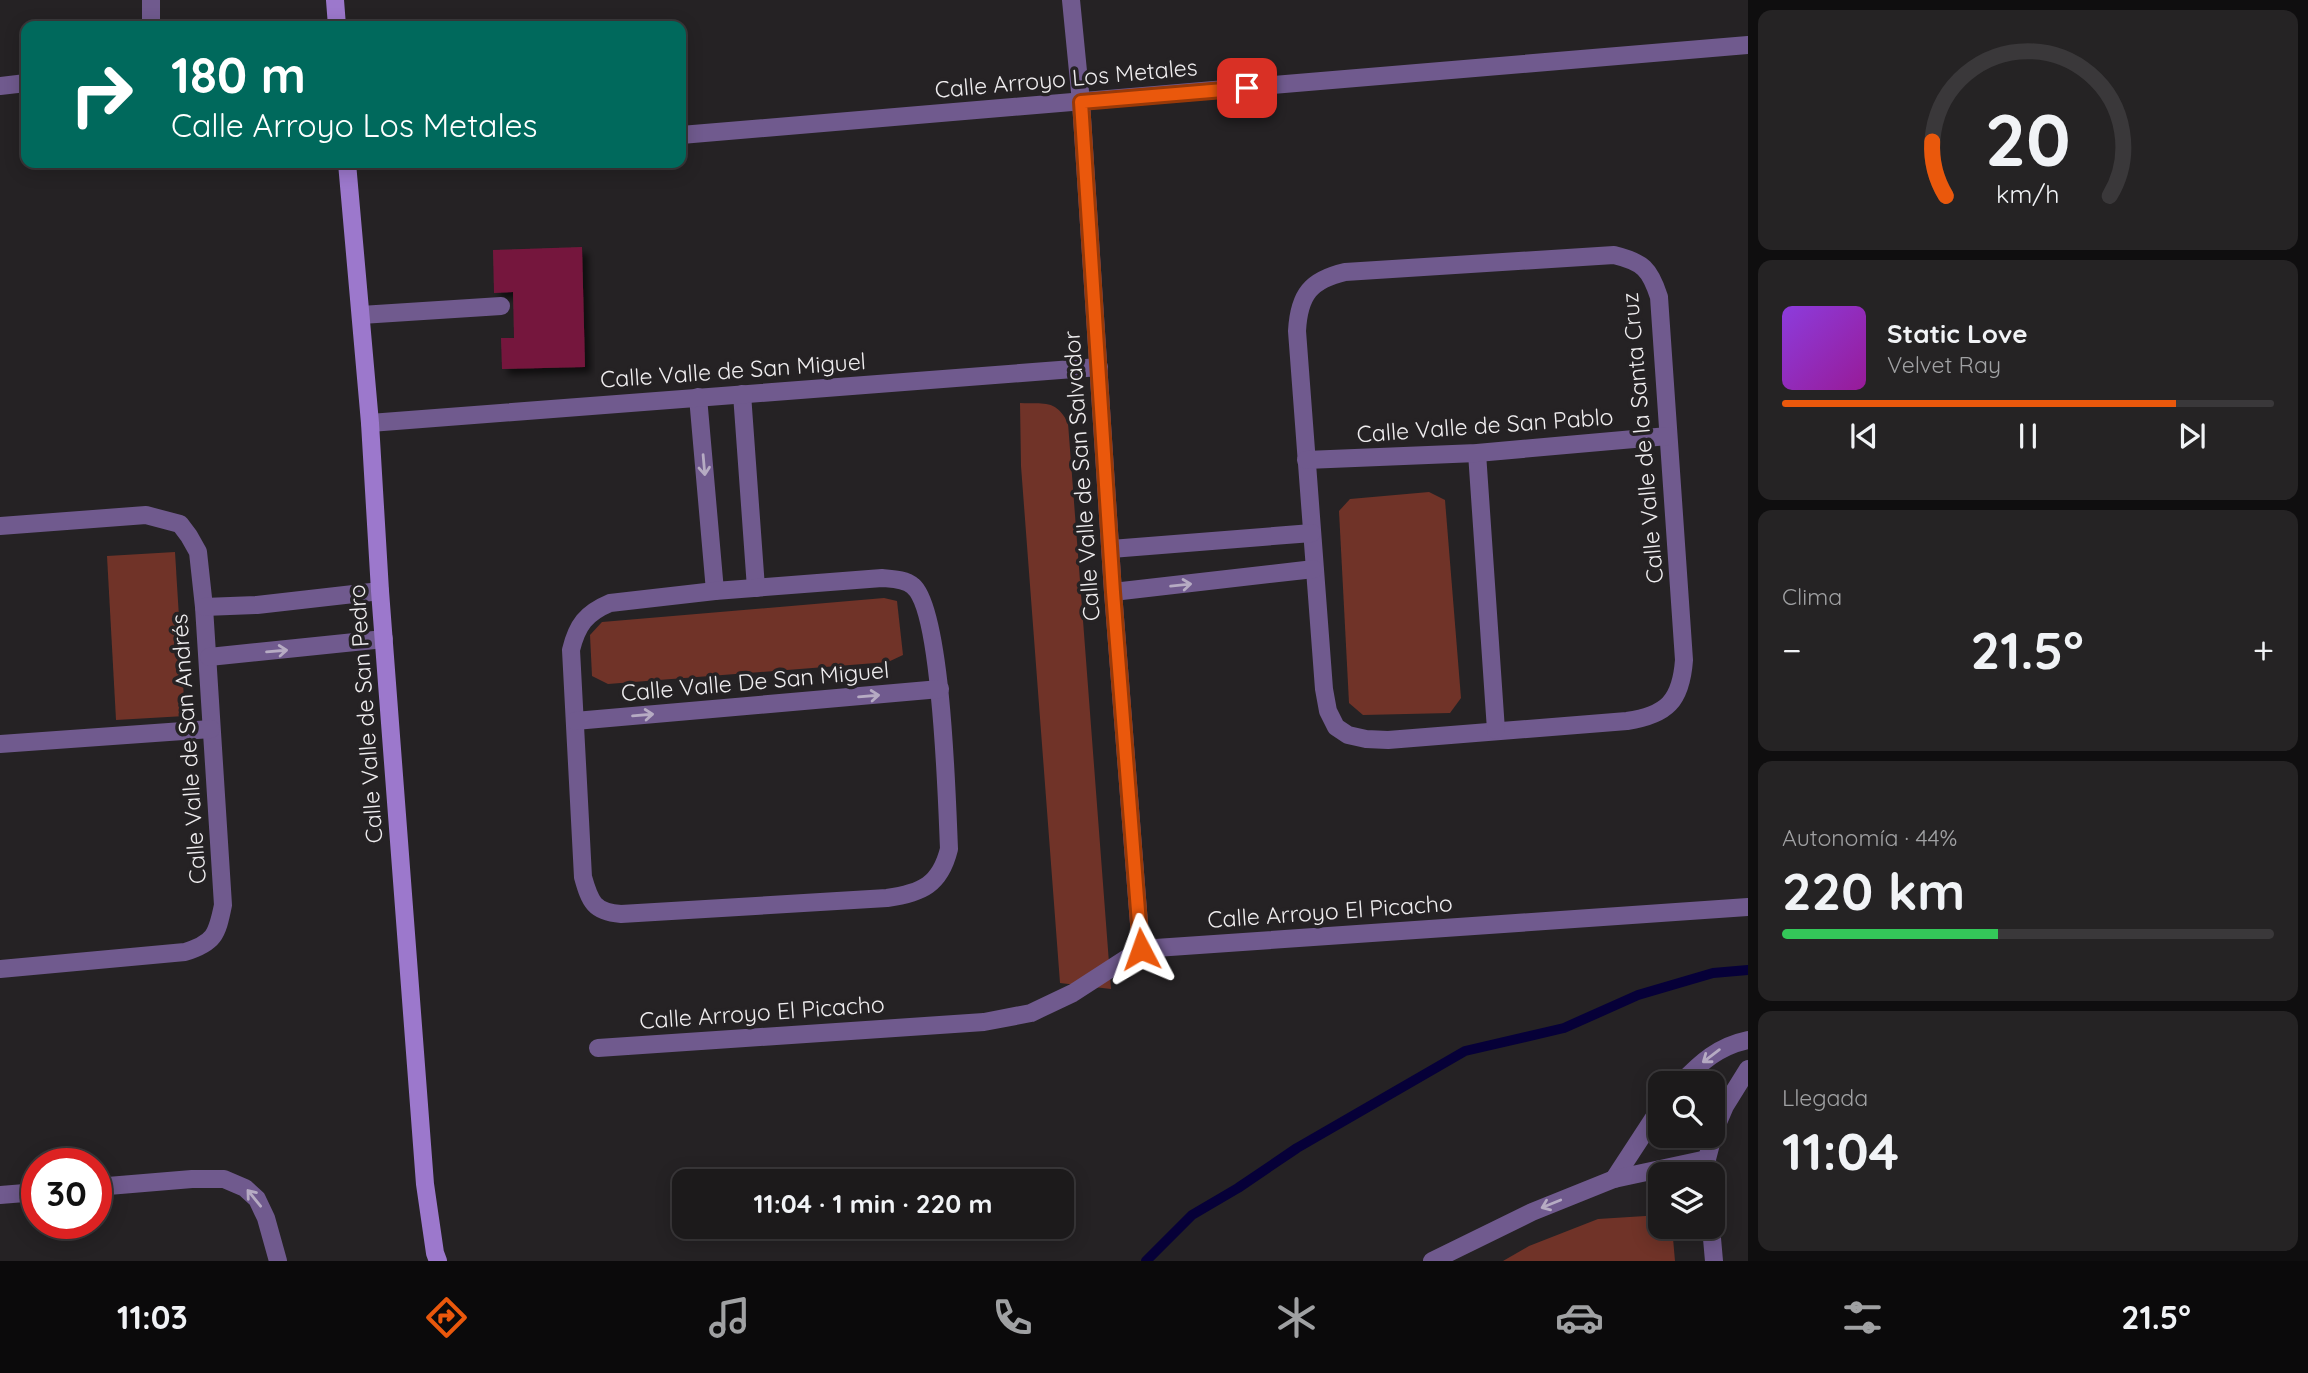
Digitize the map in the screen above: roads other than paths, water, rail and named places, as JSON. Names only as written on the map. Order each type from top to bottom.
[{"type":"street","points":[[151,0],[151,21]]},
{"type":"street","points":[[335,0],[337,21]]},
{"type":"street","name":"Calle Valle de San Salvador","points":[[1071,0],[1081,102],[1113,592],[1141,949]]},
{"type":"street","name":"Calle Arroyo Los Metales","points":[[686,135],[1748,46]]},
{"type":"street","points":[[0,86],[21,84]]},
{"type":"street","name":"Calle Valle de San Pedro","points":[[348,168],[370,423],[380,591],[425,1184],[438,1261]]},
{"type":"street","name":"Calle Valle de la Santa Cruz","points":[[1614,255],[1638,263],[1645,267],[1653,279],[1659,297],[1668,436],[1684,660],[1683,678],[1668,707],[1645,718],[1388,740],[1348,735],[1336,727],[1328,711],[1324,689],[1297,331],[1302,300],[1313,284],[1327,276],[1369,269],[1614,255]]},
{"type":"street","points":[[361,316],[501,306]]},
{"type":"street","name":"Calle Valle de San Miguel","points":[[370,423],[1099,367]]},
{"type":"street","points":[[742,394],[756,588]]},
{"type":"street","points":[[698,397],[715,591]]},
{"type":"street","name":"Calle Valle de San Pablo","points":[[1306,460],[1477,453],[1668,436]]},
{"type":"street","points":[[1477,453],[1496,730]]},
{"type":"street","name":"Calle Valle de San Andrés","points":[[0,526],[146,515],[180,524],[198,552],[209,657],[223,905],[213,938],[204,946],[184,952],[0,969]]},
{"type":"street","points":[[1111,549],[1312,533]]},
{"type":"street","points":[[1113,592],[1314,569]]},
{"type":"street","points":[[882,578],[898,579],[913,586],[929,616],[940,690],[949,849],[945,866],[935,881],[908,895],[887,898],[621,914],[601,910],[594,904],[583,877],[571,650],[582,620],[595,609],[610,603],[756,588],[882,578]]},
{"type":"street","name":"Calle Valle de San Andrés","points":[[204,607],[380,591]]},
{"type":"street","name":"Calle Valle de San Andrés","points":[[209,657],[384,639]]},
{"type":"street","name":"Calle Valle De San Miguel","points":[[575,721],[940,690]]},
{"type":"street","points":[[0,744],[211,729]]},
{"type":"street","name":"Calle Arroyo El Picacho","points":[[598,1048],[984,1022],[1031,1013],[1073,993],[1141,949],[1748,907]]},
{"type":"street","points":[[1693,1071],[1721,1048],[1748,1040]]},
{"type":"street","points":[[1725,1106],[1748,1069]]},
{"type":"street","points":[[1614,1179],[1648,1126]]},
{"type":"street","points":[[1432,1261],[1532,1212],[1614,1179],[1648,1175]]},
{"type":"street","points":[[112,1186],[224,1179],[245,1188],[257,1199],[266,1217],[278,1261]]},
{"type":"street","points":[[0,1195],[21,1193]]},
{"type":"street","points":[[1712,1239],[1714,1261]]},
{"type":"waterway","points":[[1146,1261],[1192,1215],[1297,1148],[1465,1051],[1564,1028],[1638,995],[1713,973],[1748,970]]}]
